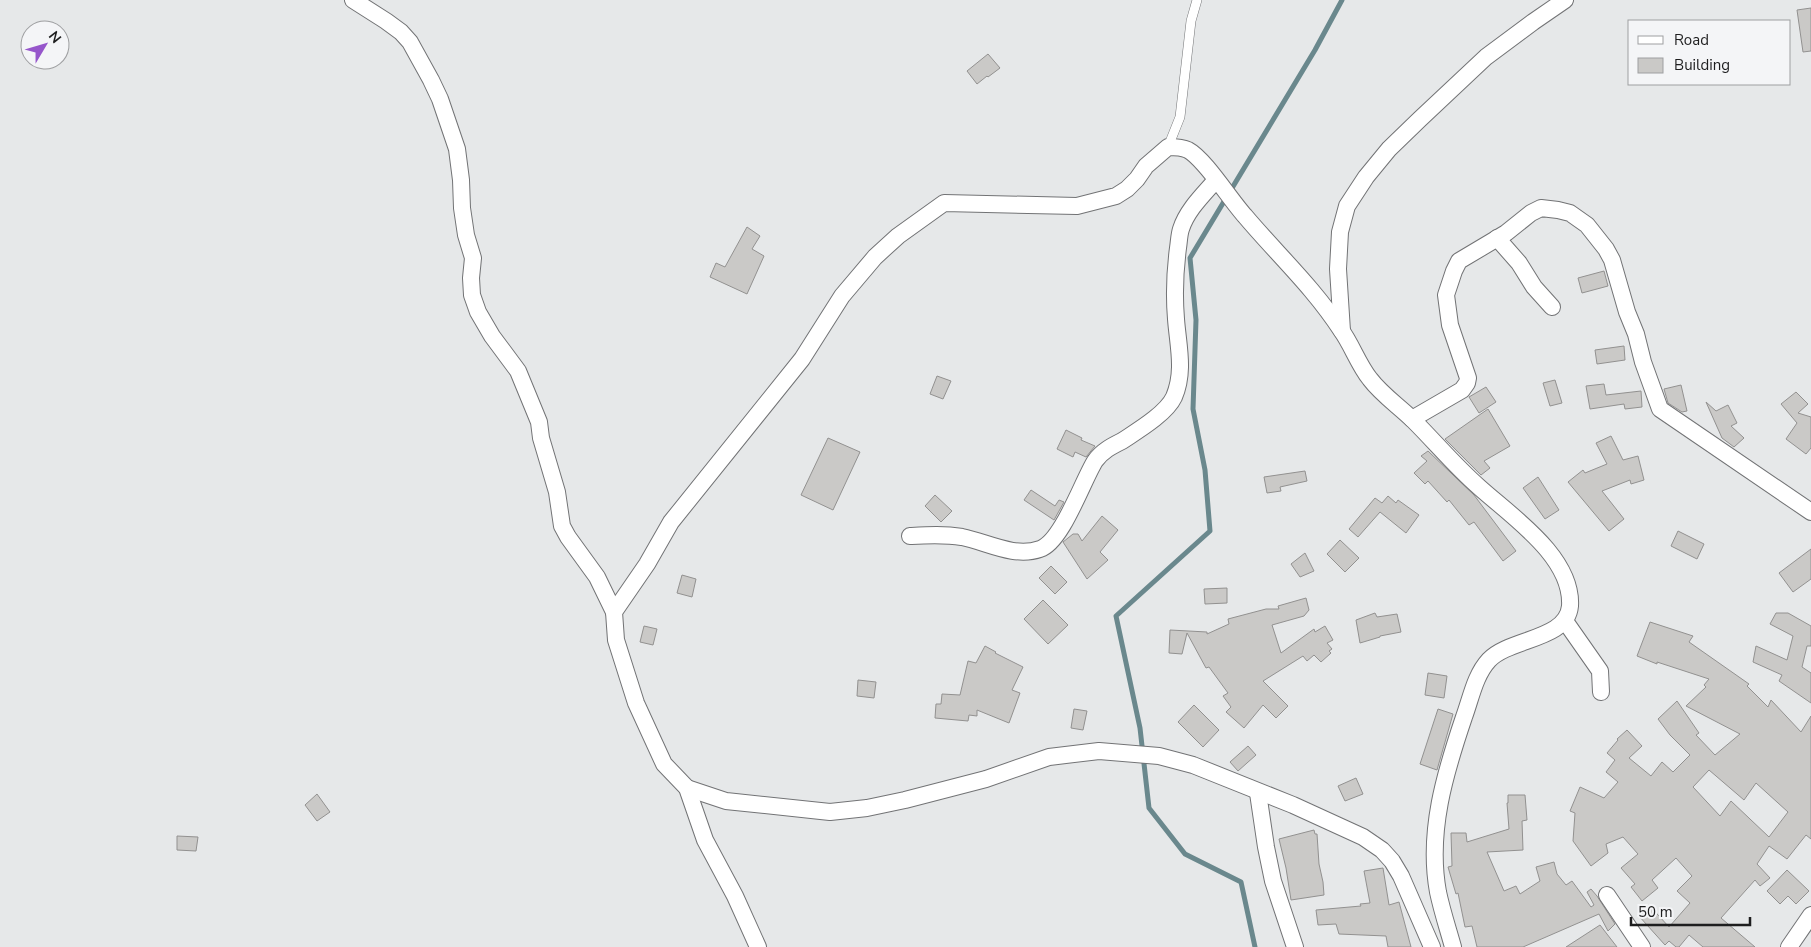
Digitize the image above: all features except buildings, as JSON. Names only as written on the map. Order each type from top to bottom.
[{"type":"street","points":[[353,0],[386,21],[410,42],[432,80],[457,149],[462,180],[462,208],[466,235],[473,258],[472,295],[478,312],[492,336],[518,371],[539,422],[540,438],[557,492],[562,526],[597,577],[614,612],[616,640],[636,703],[664,764],[687,788],[705,840],[735,896],[758,947]]},
{"type":"street","points":[[1342,331],[1338,269],[1340,232],[1347,206],[1366,177],[1389,149],[1486,56],[1565,0]]},
{"type":"street","points":[[614,612],[647,564],[672,522],[802,359],[842,296],[875,257],[898,236],[944,203],[1077,206],[1116,196],[1137,180],[1146,166],[1168,147],[1179,147],[1189,151],[1218,183],[1243,215],[1299,276],[1342,331],[1370,379],[1477,486],[1534,534],[1552,556],[1563,575],[1569,594],[1570,608],[1565,621],[1545,634],[1512,645],[1488,661],[1480,674],[1472,694],[1447,768],[1438,806],[1436,838],[1438,891],[1453,947]]},
{"type":"street","points":[[910,536],[941,534],[964,537],[996,547],[1020,551],[1041,549],[1055,536],[1076,502],[1096,459],[1105,450],[1146,425],[1173,399],[1180,375],[1180,348],[1176,320],[1175,288],[1181,229],[1191,209],[1218,183]]},
{"type":"street","points":[[1412,419],[1462,390],[1467,383],[1468,378],[1450,326],[1446,295],[1454,271],[1460,261],[1506,233],[1531,213],[1541,208],[1558,210],[1570,213],[1587,225],[1606,249],[1612,260],[1627,312],[1660,408],[1811,512]]},
{"type":"street","points":[[1497,238],[1519,263],[1534,287],[1552,307]]},
{"type":"street","points":[[1565,621],[1600,671],[1601,692]]},
{"type":"street","points":[[687,788],[726,801],[830,812],[866,808],[905,800],[986,779],[1048,757],[1100,751],[1159,756],[1193,765],[1334,824],[1363,837],[1382,850],[1392,861],[1401,876],[1432,947]]},
{"type":"street","points":[[1258,793],[1273,881],[1295,947]]},
{"type":"street","points":[[1607,895],[1642,947]]},
{"type":"street","points":[[1789,947],[1811,914]]},
{"type":"lane","points":[[1168,147],[1180,117],[1191,21],[1197,0]]},
{"type":"waterway","points":[[1255,947],[1241,882],[1185,854],[1149,808],[1140,728],[1116,616],[1210,531],[1205,470],[1193,409],[1196,320],[1190,258],[1315,50],[1342,0]]}]
